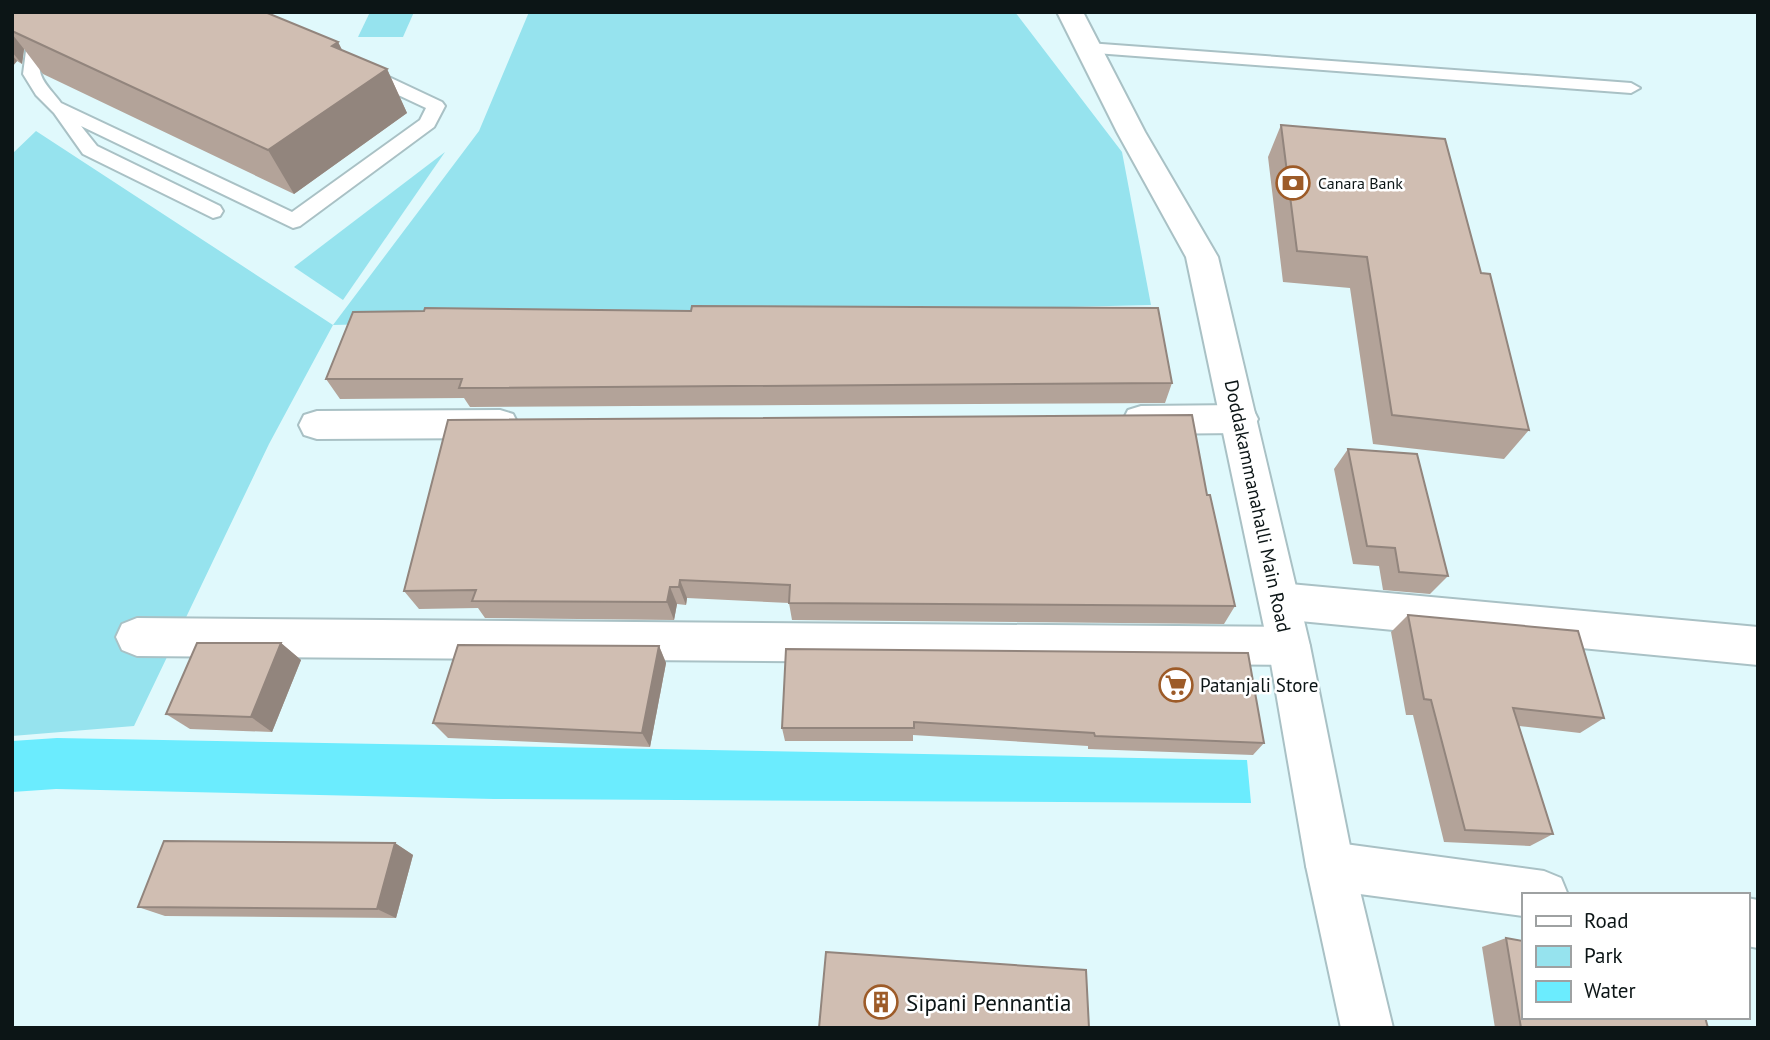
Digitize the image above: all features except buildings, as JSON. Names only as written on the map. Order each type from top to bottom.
[{"type":"street","name":"Doddakammanahalli Main Road","points":[[1070,12],[1131,132],[1202,257],[1289,646],[1330,866],[1367,1028]]},
{"type":"street","points":[[1114,420],[1240,419]]},
{"type":"street","points":[[317,425],[527,423]]},
{"type":"street","points":[[1279,601],[1758,646]]},
{"type":"street","points":[[137,637],[1289,646]]},
{"type":"street","points":[[1330,866],[1529,893]]},
{"type":"lane","points":[[55,12],[40,38],[31,64],[32,74],[55,107],[90,150],[213,211]]},
{"type":"lane","points":[[1088,48],[1631,88]]},
{"type":"lane","points":[[55,107],[293,221],[419,132],[428,123],[436,106],[348,65]]},
{"type":"green space","points":[[370,12],[414,12],[403,37],[358,37]]},
{"type":"green space","points":[[529,12],[1015,12],[1122,152],[1151,305],[333,325],[479,131]]},
{"type":"green space","points":[[36,131],[333,325],[269,444],[134,726],[12,736],[12,154]]},
{"type":"green space","points":[[445,152],[343,300],[294,267]]},
{"type":"water","points":[[57,738],[1247,760],[1251,803],[494,799],[56,789],[12,792],[12,741]]},
{"type":"place","name":"Canara Bank","points":[[1293,183]]},
{"type":"place","name":"Patanjali Store","points":[[1176,685]]},
{"type":"place","name":"Sipani Pennantia","points":[[881,1002]]}]
